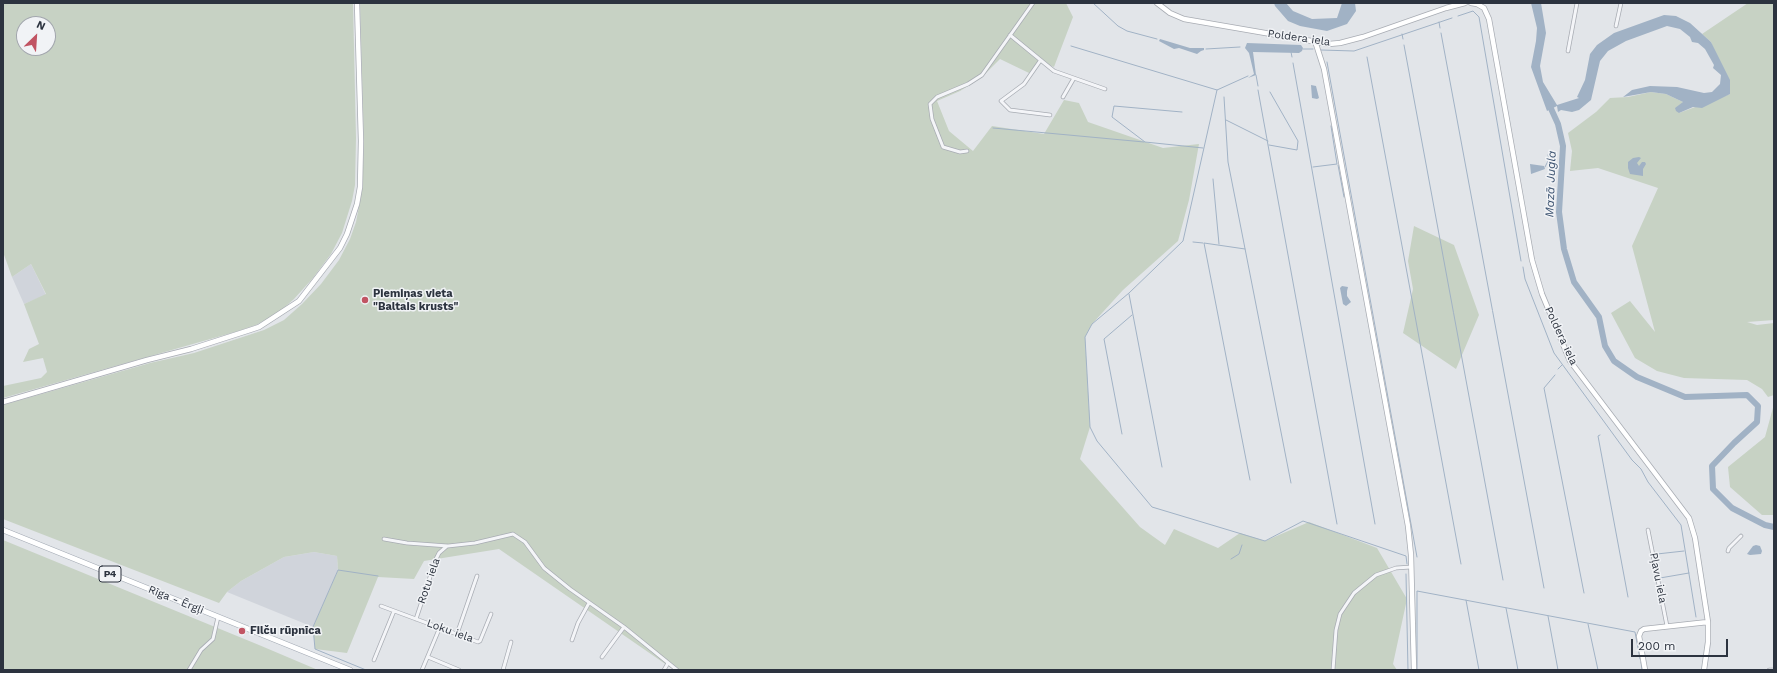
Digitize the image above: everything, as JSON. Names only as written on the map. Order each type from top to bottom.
[{"type":"main road","name":"Rīga - Ērgļi","points":[[3,530],[350,670]]},
{"type":"street","points":[[3,402],[147,360],[191,349],[259,327],[299,301],[335,256],[346,234],[357,204],[360,187],[361,140],[357,3]]},
{"type":"street","points":[[967,151],[960,152],[943,147],[932,119],[930,104],[937,97],[968,84],[982,75],[1033,3]]},
{"type":"street","name":"Poldera iela","points":[[1157,3],[1170,13],[1184,19],[1329,44],[1340,43],[1465,3]]},
{"type":"street","name":"Poldera iela","points":[[1471,3],[1477,4],[1484,8],[1489,19],[1532,260],[1542,294],[1570,361],[1689,518],[1696,544],[1708,622],[1708,642],[1704,670]]},
{"type":"street","points":[[1568,52],[1577,3]]},
{"type":"street","points":[[1616,26],[1620,3]]},
{"type":"street","points":[[1010,35],[1054,71],[1106,89]]},
{"type":"street","points":[[1315,42],[1324,69],[1410,543],[1414,670]]},
{"type":"street","points":[[1040,61],[1024,84],[1001,101],[1010,110],[1050,115]]},
{"type":"street","points":[[1063,97],[1074,78]]},
{"type":"street","name":"Pļavu iela","points":[[1648,530],[1667,626]]},
{"type":"street","name":"Rotu iela","points":[[384,539],[407,543],[448,546],[471,543],[513,534],[525,542],[544,568],[589,603],[624,627],[677,670]]},
{"type":"street","points":[[1728,551],[1729,548],[1741,536]]},
{"type":"street","name":"Rotu iela","points":[[416,619],[436,559],[439,553],[448,546]]},
{"type":"street","points":[[1333,670],[1337,625],[1340,614],[1354,593],[1376,575],[1396,568],[1411,568]]},
{"type":"street","points":[[457,634],[477,576]]},
{"type":"street","points":[[572,640],[578,623],[589,603]]},
{"type":"street","name":"Loku iela","points":[[381,606],[478,642],[480,641],[491,614]]},
{"type":"street","points":[[374,660],[394,611]]},
{"type":"street","points":[[189,670],[201,650],[213,639],[218,617]]},
{"type":"street","points":[[1645,670],[1639,636],[1641,631],[1644,629],[1708,622]]},
{"type":"street","points":[[602,657],[624,627]]},
{"type":"street","points":[[422,670],[440,628]]},
{"type":"street","points":[[503,670],[511,642]]},
{"type":"street","points":[[428,657],[459,670]]},
{"type":"street","points":[[664,670],[668,663]]},
{"type":"street","points":[[1769,670],[1774,670]]},
{"type":"shaded area","points":[[31,264],[46,295],[24,304],[12,277]]},
{"type":"shaded area","points":[[314,552],[337,556],[338,570],[313,627],[227,592],[241,581],[284,557]]},
{"type":"green space","points":[[3,3],[353,3],[356,138],[355,185],[352,201],[342,233],[331,254],[313,278],[294,299],[277,314],[256,325],[235,332],[3,398],[3,386],[41,378],[47,372],[43,358],[23,362],[29,349],[39,344],[24,304],[46,294],[31,264],[12,277],[3,252]]},
{"type":"green space","points":[[360,3],[1066,3],[1073,17],[1054,67],[1040,61],[1029,73],[1000,59],[981,78],[960,91],[937,101],[949,131],[973,151],[992,126],[1044,134],[1064,100],[1079,103],[1088,122],[1163,148],[1199,144],[1189,200],[1178,241],[1123,290],[1092,324],[1085,337],[1090,427],[1080,459],[1140,527],[1165,545],[1174,529],[1218,548],[1240,533],[1265,541],[1309,522],[1377,548],[1407,599],[1393,664],[1397,670],[674,670],[499,549],[424,561],[414,579],[378,577],[347,653],[315,649],[313,627],[338,570],[337,556],[314,552],[284,557],[241,581],[227,592],[219,603],[3,519],[3,405],[150,363],[194,353],[264,330],[284,320],[302,304],[321,284],[339,260],[350,239],[356,222],[362,191],[364,144]]},
{"type":"green space","points":[[1748,3],[1774,3],[1774,320],[1747,322],[1757,325],[1774,323],[1774,395],[1768,397],[1762,389],[1747,380],[1684,378],[1657,371],[1635,358],[1611,313],[1630,301],[1655,332],[1632,246],[1658,188],[1598,168],[1570,171],[1572,151],[1568,133],[1596,112],[1610,98],[1628,97],[1651,92],[1666,94],[1683,102],[1679,113],[1730,94],[1711,42],[1702,34]]},
{"type":"green space","points":[[1414,226],[1454,245],[1479,315],[1456,369],[1403,333],[1413,289],[1408,261]]},
{"type":"green space","points":[[1774,404],[1774,515],[1762,515],[1730,487],[1728,467],[1765,437]]},
{"type":"green space","points":[[3,540],[259,645],[318,670],[3,670]]},
{"type":"water","points":[[1274,3],[1286,3],[1293,11],[1312,19],[1337,18],[1342,3],[1355,3],[1356,11],[1347,24],[1327,31],[1300,26],[1288,21]]},
{"type":"water","points":[[1531,3],[1541,3],[1546,33],[1540,66],[1543,82],[1557,105],[1579,98],[1577,97],[1585,80],[1590,54],[1597,45],[1614,33],[1664,15],[1676,16],[1690,23],[1711,42],[1730,80],[1730,94],[1702,108],[1693,107],[1679,113],[1675,108],[1683,102],[1666,94],[1651,92],[1623,97],[1632,90],[1650,86],[1677,87],[1704,93],[1712,92],[1720,84],[1721,75],[1713,68],[1714,65],[1705,49],[1698,43],[1692,42],[1690,37],[1680,29],[1667,26],[1626,41],[1608,51],[1600,61],[1591,100],[1579,110],[1572,112],[1561,110],[1558,112],[1557,106],[1547,111],[1531,67],[1537,28]]},
{"type":"water","points":[[1160,39],[1190,48],[1204,48],[1204,50],[1197,54],[1179,48],[1174,49],[1159,41]]},
{"type":"water","points":[[1247,43],[1301,45],[1303,48],[1299,53],[1253,52],[1256,75],[1248,78],[1254,74],[1249,53],[1245,48]]},
{"type":"water","points":[[1311,85],[1316,86],[1319,98],[1312,98]]},
{"type":"water","points":[[1633,158],[1641,158],[1637,163],[1639,166],[1642,162],[1645,162],[1646,164],[1643,169],[1643,176],[1630,174],[1628,168],[1628,162]]},
{"type":"water","points":[[1530,164],[1544,166],[1545,169],[1531,174]]},
{"type":"water","points":[[1342,286],[1348,287],[1347,296],[1351,302],[1346,306],[1343,304],[1340,288]]},
{"type":"water","points":[[1753,546],[1760,546],[1762,551],[1761,554],[1747,554]]},
{"type":"waterway","points":[[1093,3],[1118,26],[1127,31],[1157,39]]},
{"type":"waterway","points":[[1458,16],[1473,11],[1479,17],[1521,261]]},
{"type":"waterway","points":[[1321,50],[1354,51],[1452,18]]},
{"type":"waterway","points":[[1439,22],[1440,28]]},
{"type":"waterway","points":[[1441,33],[1544,588]]},
{"type":"waterway","points":[[1402,34],[1403,39]]},
{"type":"waterway","points":[[1404,45],[1503,580]]},
{"type":"waterway","points":[[1071,46],[1217,90],[1248,76]]},
{"type":"waterway","points":[[1206,49],[1240,47]]},
{"type":"waterway","points":[[1303,49],[1313,49]]},
{"type":"waterway","points":[[1291,52],[1292,57]]},
{"type":"waterway","points":[[1367,57],[1461,564]]},
{"type":"waterway","points":[[1327,62],[1417,557]]},
{"type":"waterway","points":[[1293,63],[1375,524]]},
{"type":"waterway","points":[[1256,75],[1258,86]]},
{"type":"waterway","points":[[1217,90],[1183,241],[1129,293],[1092,324],[1085,337],[1090,427],[1097,441],[1152,507],[1265,541],[1303,521],[1406,556],[1407,564]]},
{"type":"waterway","points":[[1258,90],[1337,524]]},
{"type":"waterway","points":[[1269,145],[1297,150],[1298,141],[1270,92]]},
{"type":"waterway","points":[[1224,97],[1228,162],[1291,483]]},
{"type":"waterway","name":"Mazā Jugla","points":[[1548,102],[1558,124],[1563,146],[1559,212],[1564,249],[1574,282],[1599,317],[1605,346],[1614,361],[1637,377],[1685,397],[1747,395],[1758,406],[1757,422],[1712,466],[1713,489],[1732,508],[1765,525],[1774,527]]},
{"type":"waterway","points":[[1182,112],[1114,106],[1112,117],[1145,142],[1203,148]]},
{"type":"waterway","points":[[1226,120],[1268,141]]},
{"type":"waterway","points":[[1313,167],[1337,164],[1331,126]]},
{"type":"waterway","points":[[993,128],[1144,142]]},
{"type":"waterway","points":[[1545,167],[1549,159],[1548,155]]},
{"type":"waterway","points":[[1338,165],[1344,197]]},
{"type":"waterway","points":[[1213,179],[1219,244]]},
{"type":"waterway","points":[[1193,242],[1203,243]]},
{"type":"waterway","points":[[1245,249],[1204,243],[1250,480]]},
{"type":"waterway","points":[[1523,267],[1525,279],[1554,353],[1681,525],[1696,617]]},
{"type":"waterway","points":[[1129,294],[1162,467]]},
{"type":"waterway","points":[[1122,434],[1104,339],[1132,315]]},
{"type":"waterway","points":[[1558,369],[1562,365]]},
{"type":"waterway","points":[[1555,375],[1544,388],[1584,593]]},
{"type":"waterway","points":[[1600,435],[1598,436],[1628,597]]},
{"type":"waterway","points":[[1231,559],[1239,554],[1242,545]]},
{"type":"waterway","points":[[1657,554],[1684,551]]},
{"type":"waterway","points":[[366,670],[315,649],[313,627],[338,570],[378,576]]},
{"type":"waterway","points":[[1660,578],[1689,573]]},
{"type":"waterway","points":[[1406,574],[1408,670]]},
{"type":"waterway","points":[[1417,670],[1417,591],[1635,632],[1640,659]]},
{"type":"waterway","points":[[1466,600],[1479,670]]},
{"type":"waterway","points":[[1506,608],[1518,670]]},
{"type":"waterway","points":[[1548,616],[1558,670]]},
{"type":"waterway","points":[[1588,624],[1598,670]]},
{"type":"waterway","points":[[1641,662],[1642,670]]},
{"type":"place","name":"Piemiņas vieta \"Baltais krusts\"","points":[[365,300]]},
{"type":"place","name":"Filču rūpnīca","points":[[242,631]]}]
